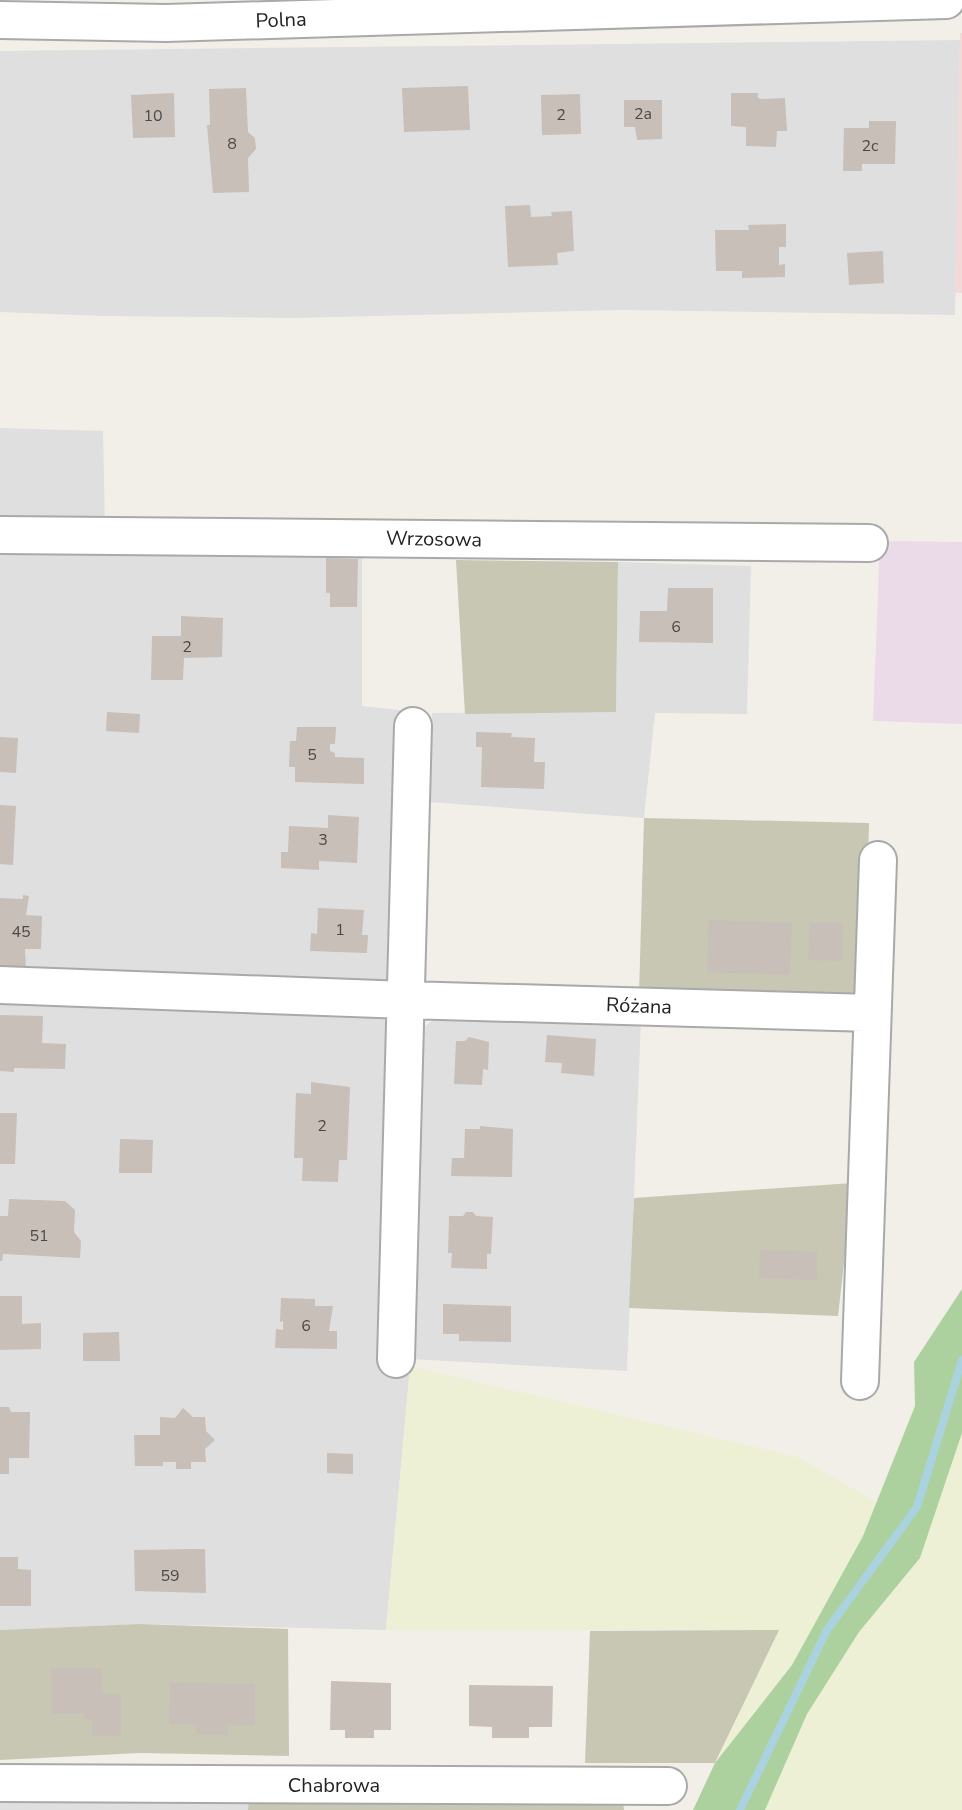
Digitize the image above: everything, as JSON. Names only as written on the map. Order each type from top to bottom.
[{"type":"street","name":"Polna","points":[[0,20],[166,23],[946,0]]},
{"type":"street","name":"Wrzosowa","points":[[0,535],[869,543]]},
{"type":"street","points":[[396,1359],[413,726]]},
{"type":"street","points":[[860,1381],[878,860]]},
{"type":"street","name":"Różana","points":[[0,985],[872,1013]]},
{"type":"street","name":"Chabrowa","points":[[0,1783],[668,1786]]},
{"type":"shaded area","points":[[960,33],[962,293],[955,293]]},
{"type":"shaded area","points":[[960,40],[955,315],[623,310],[292,318],[0,312],[0,51]]},
{"type":"shaded area","points":[[0,428],[103,431],[105,528],[0,528]]},
{"type":"shaded area","points":[[880,541],[962,542],[962,724],[873,721]]},
{"type":"shaded area","points":[[0,548],[362,555],[362,706],[400,710],[394,894],[420,1031],[441,1013],[641,1019],[627,1371],[411,1359],[386,1630],[140,1624],[0,1630]]},
{"type":"shaded area","points":[[456,560],[618,562],[616,712],[465,714]]},
{"type":"shaded area","points":[[618,562],[751,566],[747,714],[655,713],[644,818],[429,802],[432,713],[616,712]]},
{"type":"shaded area","points":[[644,818],[869,823],[865,969],[852,997],[639,995]]},
{"type":"shaded area","points":[[853,1183],[838,1316],[629,1308],[634,1198]]},
{"type":"shaded area","points":[[410,1366],[798,1457],[877,1502],[863,1536],[792,1665],[715,1763],[779,1630],[386,1630]]},
{"type":"shaded area","points":[[962,1433],[962,1810],[765,1810],[807,1714],[859,1632],[920,1558]]},
{"type":"shaded area","points":[[139,1624],[288,1629],[289,1756],[140,1753],[0,1760],[0,1630]]},
{"type":"shaded area","points":[[780,1630],[715,1763],[585,1763],[590,1631]]},
{"type":"shaded area","points":[[0,1795],[249,1795],[248,1810],[0,1810]]},
{"type":"shaded area","points":[[249,1795],[623,1802],[624,1810],[248,1810]]},
{"type":"green space","points":[[962,1289],[962,1433],[920,1558],[859,1632],[807,1714],[765,1810],[693,1810],[715,1763],[792,1665],[863,1536],[915,1406],[914,1362]]},
{"type":"building","points":[[468,86],[470,130],[404,132],[402,88]]},
{"type":"building","points":[[246,88],[248,132],[255,138],[256,149],[248,158],[249,192],[213,193],[207,125],[210,125],[209,89]]},
{"type":"building","points":[[174,93],[175,137],[133,138],[131,95]]},
{"type":"building","points":[[731,93],[758,93],[761,99],[785,98],[787,131],[777,131],[776,147],[746,146],[746,127],[731,126]]},
{"type":"building","points":[[580,94],[581,134],[542,135],[541,95]]},
{"type":"building","points":[[624,100],[662,100],[662,139],[637,140],[635,127],[624,127]]},
{"type":"building","points":[[869,121],[896,121],[895,164],[862,164],[862,171],[843,171],[844,128],[869,128]]},
{"type":"building","points":[[530,205],[531,217],[572,211],[574,251],[557,253],[558,265],[508,267],[505,206]]},
{"type":"building","points":[[786,224],[786,247],[779,247],[779,265],[785,264],[785,277],[742,278],[742,271],[716,271],[715,230],[749,230],[748,225]]},
{"type":"building","points":[[883,251],[884,283],[849,285],[847,253]]},
{"type":"building","points":[[326,558],[358,559],[357,607],[330,607],[330,593],[326,593]]},
{"type":"building","points":[[668,588],[713,588],[713,643],[639,642],[640,611],[667,611]]},
{"type":"building","points":[[181,616],[223,618],[222,657],[184,658],[183,680],[151,680],[152,636],[181,636]]},
{"type":"building","points":[[107,712],[140,714],[139,733],[106,731]]},
{"type":"building","points":[[297,727],[336,727],[335,744],[330,744],[330,751],[335,753],[335,757],[364,758],[364,784],[295,782],[295,767],[289,767],[290,741],[296,741]]},
{"type":"building","points":[[476,732],[512,733],[511,737],[535,738],[534,762],[545,762],[544,789],[481,787],[482,747],[476,747]]},
{"type":"building","points":[[0,737],[18,738],[16,773],[0,772]]},
{"type":"building","points":[[0,805],[16,806],[13,865],[0,864]]},
{"type":"building","points":[[328,815],[359,817],[357,863],[319,861],[319,870],[281,868],[281,852],[288,852],[289,826],[328,828]]},
{"type":"building","points":[[23,895],[29,896],[26,915],[42,916],[41,949],[25,949],[26,970],[20,970],[20,967],[0,966],[0,898],[23,899]]},
{"type":"building","points":[[318,908],[364,910],[362,935],[368,935],[367,953],[310,951],[311,933],[317,934]]},
{"type":"building","points":[[709,920],[792,923],[790,975],[707,972]]},
{"type":"building","points":[[810,923],[843,923],[842,961],[808,960]]},
{"type":"building","points":[[0,1015],[43,1016],[42,1043],[66,1044],[65,1069],[14,1068],[14,1072],[0,1071]]},
{"type":"building","points":[[547,1035],[596,1039],[594,1076],[561,1073],[562,1063],[545,1062]]},
{"type":"building","points":[[469,1037],[489,1042],[488,1070],[483,1069],[482,1085],[454,1084],[456,1041],[465,1041]]},
{"type":"building","points":[[311,1082],[350,1087],[347,1160],[339,1160],[338,1182],[302,1181],[303,1158],[294,1158],[296,1093],[311,1094]]},
{"type":"building","points":[[0,1113],[17,1113],[15,1164],[0,1164]]},
{"type":"building","points":[[480,1126],[513,1129],[512,1177],[451,1176],[452,1158],[464,1158],[465,1129],[480,1129]]},
{"type":"building","points":[[120,1139],[153,1140],[152,1173],[119,1173]]},
{"type":"building","points":[[9,1199],[65,1201],[75,1210],[74,1232],[81,1241],[80,1258],[3,1254],[0,1261],[0,1216],[8,1216]]},
{"type":"building","points":[[466,1212],[493,1217],[487,1269],[451,1268],[452,1253],[448,1253],[449,1216],[463,1216]]},
{"type":"building","points":[[760,1250],[817,1252],[817,1280],[759,1278]]},
{"type":"building","points":[[0,1296],[22,1296],[22,1324],[41,1323],[41,1349],[0,1350]]},
{"type":"building","points":[[281,1298],[315,1299],[315,1306],[333,1306],[329,1331],[337,1331],[337,1349],[275,1348],[276,1329],[283,1330],[283,1321],[280,1322]]},
{"type":"building","points":[[443,1304],[511,1306],[511,1342],[459,1341],[459,1334],[443,1334]]},
{"type":"building","points":[[119,1332],[120,1361],[83,1361],[83,1333]]},
{"type":"building","points":[[0,1407],[9,1407],[11,1412],[30,1412],[29,1458],[9,1458],[9,1474],[0,1474]]},
{"type":"building","points":[[183,1408],[193,1417],[205,1417],[206,1431],[215,1440],[205,1449],[206,1462],[191,1462],[191,1469],[176,1469],[176,1462],[163,1462],[163,1466],[135,1466],[134,1435],[160,1435],[160,1417],[175,1418]]},
{"type":"building","points":[[327,1453],[353,1454],[353,1474],[327,1473]]},
{"type":"building","points":[[205,1549],[206,1593],[135,1591],[134,1550]]},
{"type":"building","points":[[0,1557],[18,1557],[18,1569],[31,1570],[31,1606],[0,1606]]},
{"type":"building","points":[[51,1668],[102,1668],[102,1693],[121,1694],[121,1736],[92,1736],[92,1719],[84,1719],[84,1714],[51,1714]]},
{"type":"building","points":[[331,1681],[391,1683],[391,1730],[374,1730],[374,1738],[345,1738],[345,1730],[330,1730]]},
{"type":"building","points":[[170,1683],[255,1684],[255,1725],[228,1725],[228,1735],[196,1734],[196,1724],[169,1724]]},
{"type":"building","points":[[469,1685],[553,1686],[552,1727],[529,1727],[529,1738],[492,1738],[492,1727],[469,1726]]},
{"type":"waterway","points":[[740,1810],[827,1630],[917,1507],[962,1360]]}]
